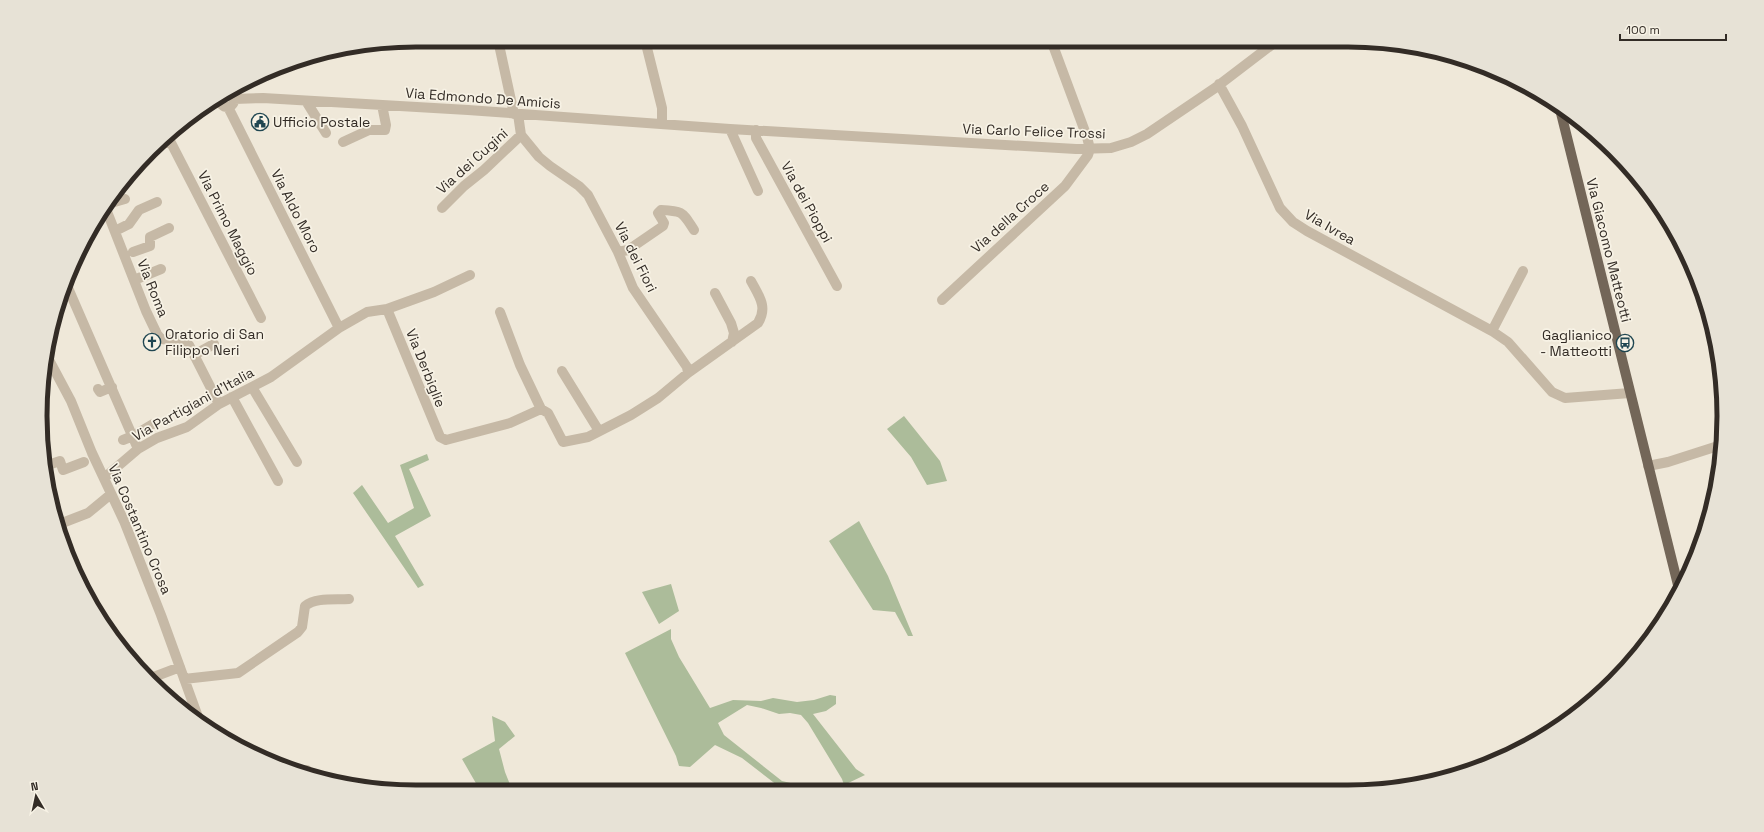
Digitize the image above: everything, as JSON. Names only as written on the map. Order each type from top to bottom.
[{"type":"main road","name":"Via Giacomo Matteotti","points":[[1561,115],[1677,582]]},
{"type":"street","points":[[500,47],[522,135]]},
{"type":"street","points":[[647,47],[662,108],[662,124]]},
{"type":"street","points":[[1054,47],[1087,137],[1090,149]]},
{"type":"street","name":"Via Carlo Felice Trossi","points":[[828,134],[1090,149],[1111,148],[1132,142],[1152,131],[1269,47]]},
{"type":"street","name":"Via Ivrea","points":[[1219,84],[1242,126],[1280,208],[1293,222],[1492,331],[1508,342],[1552,392],[1565,398],[1630,393]]},
{"type":"street","name":"Via Edmondo De Amicis","points":[[225,100],[263,98],[730,129],[828,134]]},
{"type":"street","name":"Via Aldo Moro","points":[[225,100],[339,328]]},
{"type":"street","points":[[306,101],[326,133]]},
{"type":"street","points":[[343,142],[369,130],[385,130],[386,125],[382,105]]},
{"type":"street","points":[[730,129],[758,191]]},
{"type":"street","name":"Via dei Pioppi","points":[[756,130],[756,138],[837,286]]},
{"type":"street","name":"Via dei Cugini","points":[[442,208],[464,186],[522,135]]},
{"type":"street","name":"Via dei Fiori","points":[[522,135],[550,166],[579,186],[588,195],[618,252],[633,288],[687,368],[688,373]]},
{"type":"street","name":"Via Primo Maggio","points":[[171,141],[261,318]]},
{"type":"street","name":"Via della Croce","points":[[942,300],[1065,186],[1083,163],[1090,149]]},
{"type":"street","points":[[116,202],[125,199]]},
{"type":"street","points":[[115,231],[129,224],[139,210],[157,202]]},
{"type":"street","points":[[618,252],[628,250],[663,226],[664,223],[658,213],[661,210],[678,210],[682,212],[694,230]]},
{"type":"street","name":"Via Roma","points":[[108,213],[127,254],[157,334],[161,339],[180,341],[189,346],[219,404]]},
{"type":"street","points":[[127,254],[150,246],[150,237],[169,228]]},
{"type":"street","points":[[136,279],[161,269]]},
{"type":"street","points":[[1492,331],[1523,271]]},
{"type":"street","name":"Via Partigiani d'Italia","points":[[104,478],[138,449],[157,438],[187,426],[219,404],[271,377],[339,328],[367,312],[387,309],[434,292],[470,275]]},
{"type":"street","points":[[500,312],[520,365],[541,409],[548,413],[563,442],[588,437],[631,415],[658,398],[688,373],[758,323],[763,316],[763,306],[751,281]]},
{"type":"street","points":[[69,291],[138,449]]},
{"type":"street","points":[[715,293],[731,323],[734,333],[732,342]]},
{"type":"street","name":"Via Derbiglie","points":[[387,309],[440,437],[446,440],[510,423],[541,409]]},
{"type":"street","points":[[194,354],[214,344]]},
{"type":"street","name":"Via Costantino Crosa","points":[[51,363],[71,401],[89,460],[104,478],[138,557],[196,713]]},
{"type":"street","points":[[562,371],[599,431]]},
{"type":"street","points":[[98,389],[100,392],[112,387]]},
{"type":"street","points":[[252,387],[297,462]]},
{"type":"street","points":[[232,397],[278,481]]},
{"type":"street","points":[[123,440],[153,424]]},
{"type":"street","points":[[1648,466],[1668,462],[1715,447]]},
{"type":"street","points":[[50,464],[60,461],[63,470],[89,460]]},
{"type":"street","points":[[63,523],[88,513],[111,494]]},
{"type":"street","points":[[184,679],[238,673],[298,632],[302,627],[305,606],[309,603],[319,600],[349,599]]},
{"type":"street","points":[[155,677],[180,667]]},
{"type":"green space","points":[[904,416],[940,461],[947,481],[927,485],[911,457],[887,429]]},
{"type":"green space","points":[[427,454],[429,460],[409,469],[431,516],[395,536],[424,585],[418,588],[353,493],[362,485],[388,523],[414,508],[400,465]]},
{"type":"green space","points":[[859,521],[888,576],[913,636],[908,636],[895,612],[873,610],[829,541]]},
{"type":"green space","points":[[671,584],[679,611],[659,624],[642,592]]},
{"type":"green space","points":[[671,629],[671,639],[679,657],[710,708],[733,700],[761,701],[773,698],[797,702],[814,700],[830,695],[836,696],[836,704],[826,711],[813,714],[856,769],[865,775],[844,785],[842,779],[808,723],[801,715],[790,713],[779,714],[747,705],[718,723],[724,735],[782,781],[799,785],[777,785],[742,758],[715,745],[690,767],[679,766],[676,756],[625,653]]},
{"type":"green space","points":[[492,716],[505,722],[515,736],[499,749],[510,785],[477,785],[462,759],[495,741]]},
{"type":"place","name":"Ufficio Postale","points":[[260,122]]},
{"type":"place","name":"Oratorio di San Filippo Neri","points":[[152,342]]},
{"type":"place","name":"Gaglianico - Matteotti","points":[[1625,343]]}]
